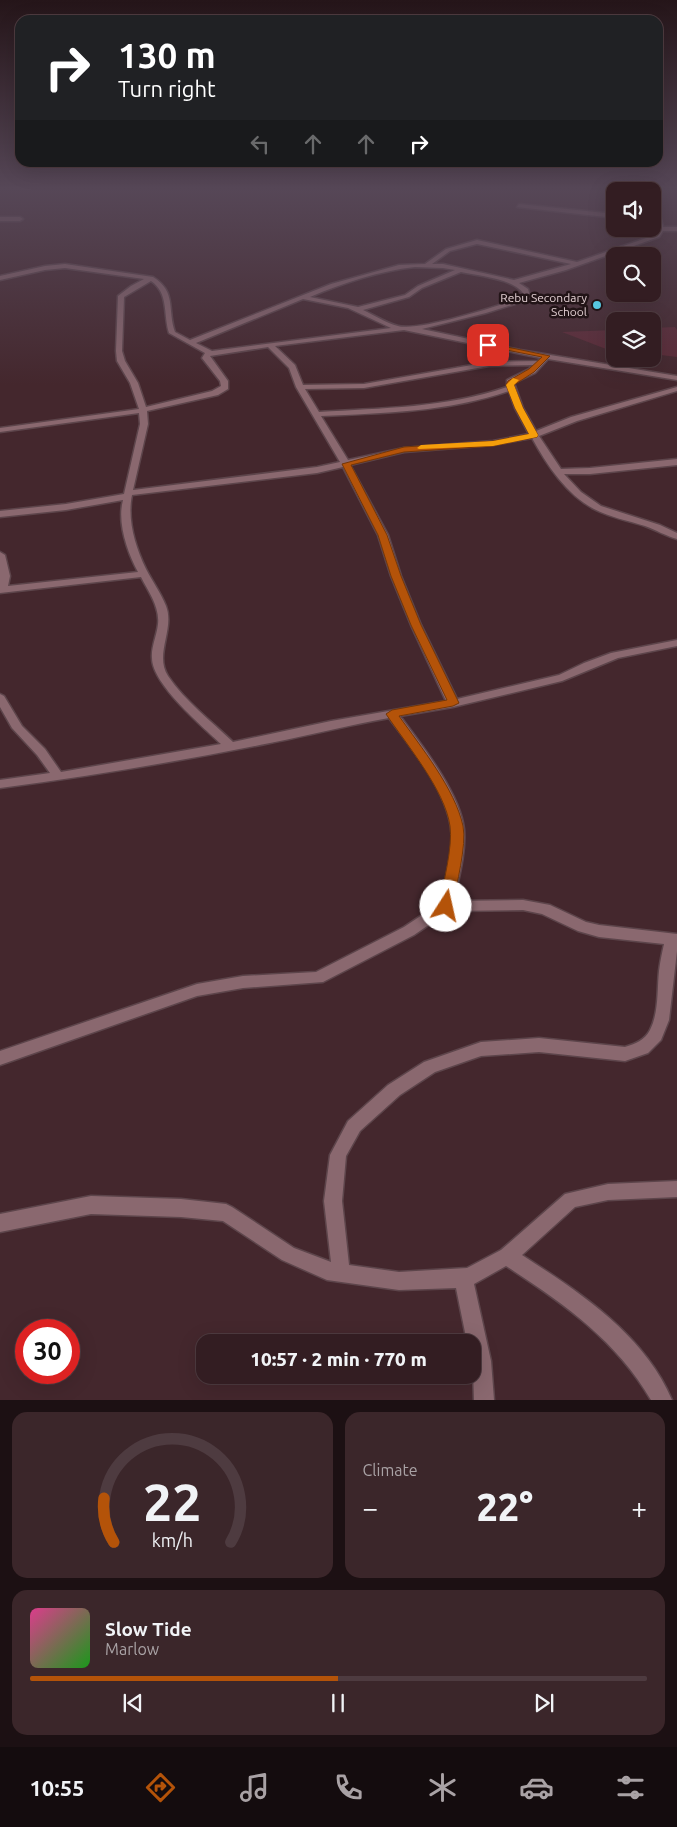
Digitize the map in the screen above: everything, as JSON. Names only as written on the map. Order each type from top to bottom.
[{"type":"street","points":[[428,264],[442,254]]},
{"type":"street","points":[[534,254],[578,264]]},
{"type":"street","points":[[514,282],[539,277],[606,254]]},
{"type":"street","points":[[188,343],[333,284],[399,267],[428,264],[514,282],[526,290],[529,298],[484,312],[412,329]]},
{"type":"street","points":[[0,278],[45,268],[66,266],[151,278],[157,281],[163,289],[169,304],[172,333],[210,354],[398,329],[412,329],[544,360],[677,378]]},
{"type":"street","points":[[358,309],[407,296],[420,287],[461,270]]},
{"type":"street","points":[[151,278],[124,292],[121,302],[119,351],[122,361],[134,383],[143,410],[144,424],[125,508],[128,533],[144,574],[161,606],[164,621],[158,658],[162,676],[188,706],[230,746]]},
{"type":"street","points":[[302,297],[342,304],[358,309],[398,329]]},
{"type":"street","points":[[271,346],[292,367],[300,387],[346,464],[383,535],[396,576],[416,625],[453,703]]},
{"type":"street","points":[[0,430],[143,410],[215,393],[225,387],[224,381],[206,358],[210,354]]},
{"type":"street","points":[[300,387],[364,386],[489,364],[544,360]]},
{"type":"street","points":[[544,360],[527,374],[510,382],[519,408],[558,472],[578,494],[598,508],[657,527],[677,536]]},
{"type":"street","points":[[316,414],[448,403],[486,396],[511,388]]},
{"type":"street","points":[[0,514],[66,507],[128,494],[317,470],[404,450],[493,444],[534,435],[574,419],[677,389]]},
{"type":"street","points":[[558,472],[590,471],[677,462]]},
{"type":"street","points":[[0,555],[5,576],[1,590],[144,574]]},
{"type":"street","points":[[0,784],[58,776],[230,746],[453,703],[562,678],[588,665],[615,655],[677,643]]},
{"type":"street","points":[[0,698],[18,728],[41,752],[58,776]]},
{"type":"street","points":[[392,714],[429,766],[448,803],[457,827],[455,856],[446,906]]},
{"type":"street","points":[[0,1058],[197,990],[243,982],[318,978],[409,930],[446,906],[523,905],[545,909],[584,927],[599,931],[674,940],[666,970],[661,1020],[656,1035],[642,1048],[626,1054],[539,1045],[481,1049],[430,1067],[394,1090],[354,1126],[338,1155],[333,1201],[341,1273]]},
{"type":"street","points":[[0,1222],[91,1205],[181,1208],[226,1213],[288,1254],[327,1271],[399,1281],[463,1278],[469,1277],[507,1256],[571,1200],[608,1192],[677,1189]]},
{"type":"street","points":[[507,1256],[572,1299],[614,1333],[651,1379],[662,1400]]},
{"type":"street","points":[[463,1278],[481,1361],[484,1400]]},
{"type":"shaded area","points":[[675,327],[677,330],[677,357],[661,355],[661,328]]},
{"type":"shaded area","points":[[606,330],[606,349],[562,332]]},
{"type":"slow traffic","points":[[421,448],[493,444],[534,435],[519,408],[510,385],[510,382],[516,380]]},
{"type":"place","name":"Rebu Secondary School","points":[[597,305]]},
{"type":"route","points":[[446,906],[455,856],[457,827],[448,803],[429,766],[392,714],[453,703],[416,625],[396,576],[383,535],[346,464],[404,450],[493,444],[534,435],[519,408],[510,382],[532,371],[547,356],[488,345]]}]
